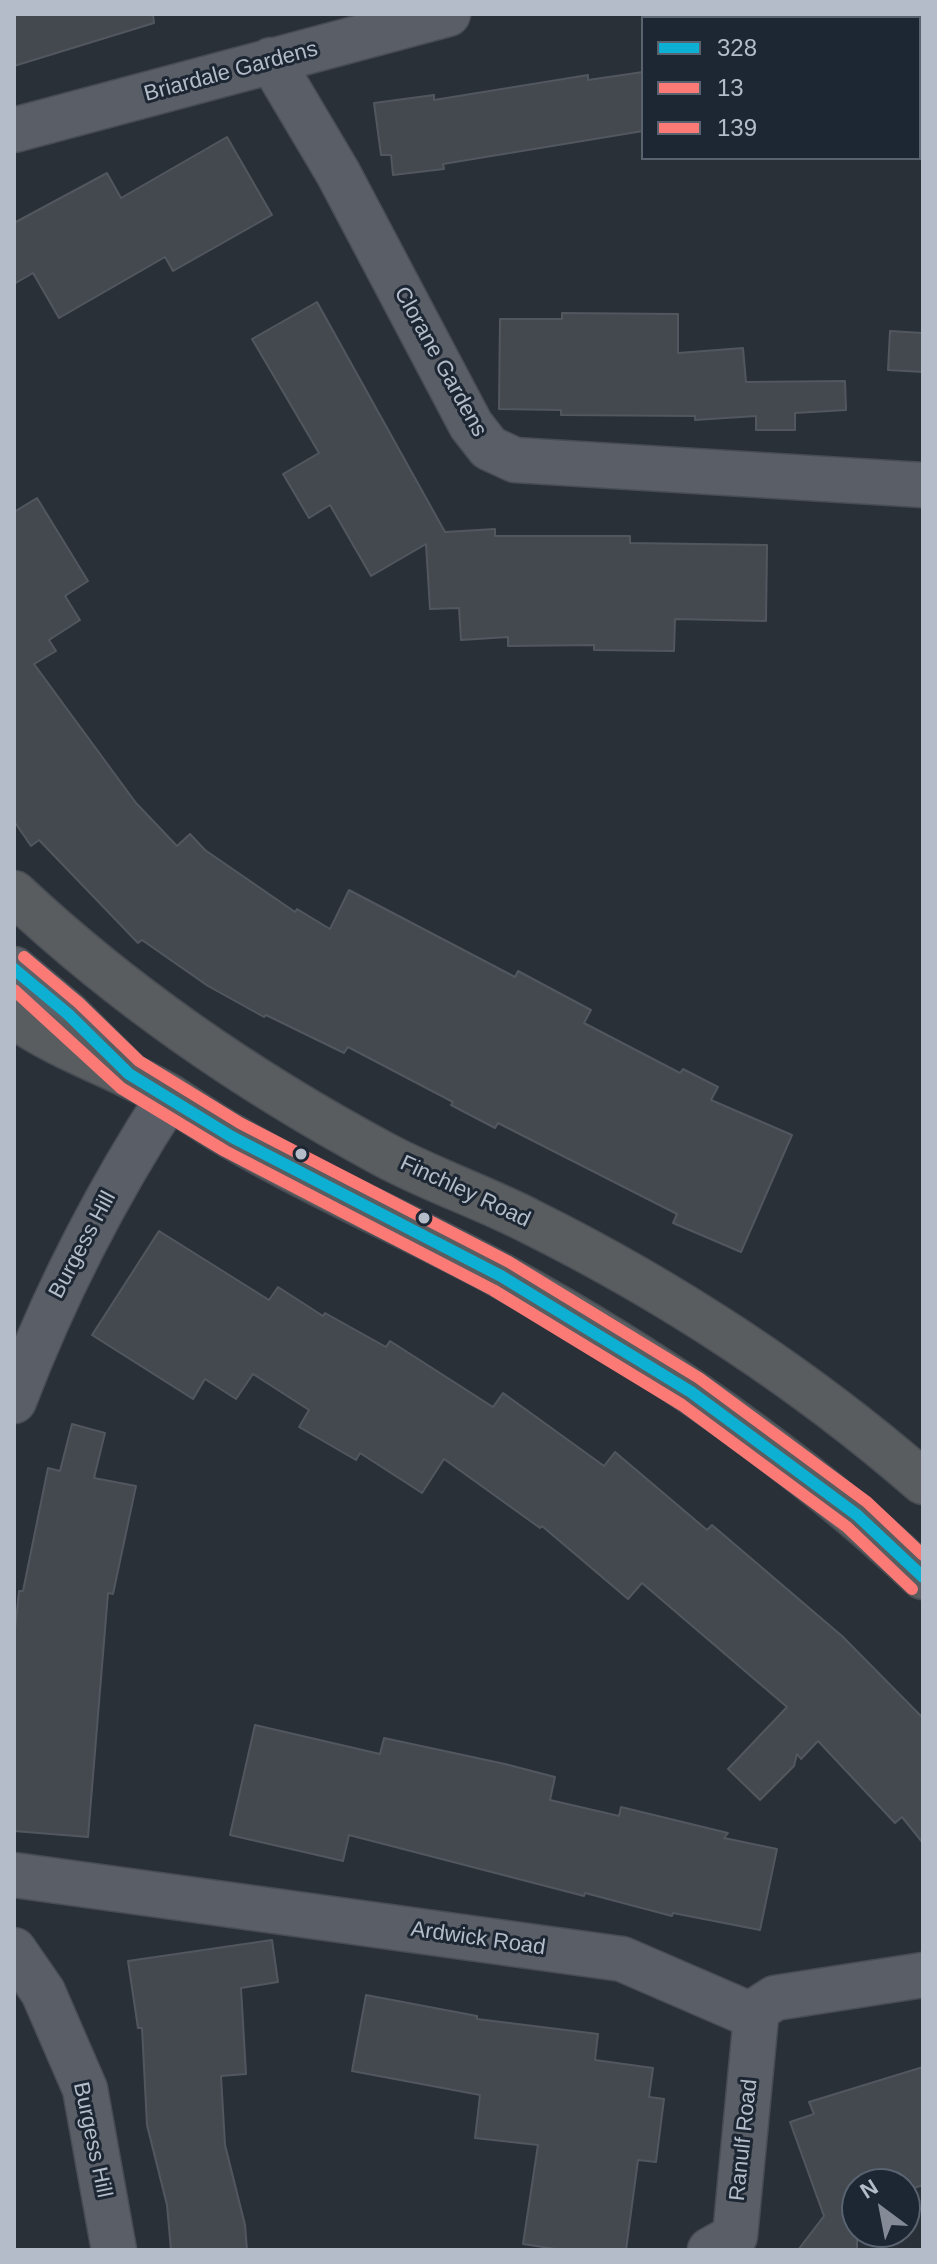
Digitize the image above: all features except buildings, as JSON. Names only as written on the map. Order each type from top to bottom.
[{"type":"highway","name":"Finchley Road","points":[[14,893],[78,953],[242,1072],[385,1155],[532,1222],[641,1284],[730,1338],[846,1418],[923,1482]]},
{"type":"highway","points":[[14,1016],[56,1041],[129,1074],[232,1137],[501,1276],[608,1338],[771,1449],[857,1515],[923,1577]]},
{"type":"main road","points":[[14,969],[68,1014],[129,1074]]},
{"type":"street","name":"Briardale Gardens","points":[[14,130],[448,14]]},
{"type":"street","name":"Clorane Gardens","points":[[271,60],[338,173],[456,398],[489,448],[515,460],[923,485]]},
{"type":"street","name":"Burgess Hill","points":[[14,1401],[46,1316],[83,1240],[169,1097]]},
{"type":"street","name":"Ardwick Road","points":[[14,1875],[622,1959],[756,2017]]},
{"type":"street","name":"Burgess Hill","points":[[14,1950],[43,1992],[85,2089],[114,2250]]},
{"type":"street","points":[[756,2017],[761,2007],[775,1998],[923,1975]]},
{"type":"street","name":"Ranulf Road","points":[[710,2250],[735,2236],[756,2017]]},
{"type":"transit line","name":"139","points":[[24,957],[79,1003],[139,1061],[240,1123],[509,1262],[699,1378],[867,1502],[923,1555]]},
{"type":"transit line","name":"328","points":[[14,969],[68,1014],[129,1074],[232,1137],[501,1276],[691,1392],[857,1515],[923,1577]]},
{"type":"transit line","name":"13","points":[[14,990],[121,1088],[225,1151],[493,1290],[682,1405],[847,1527],[912,1589]]}]
